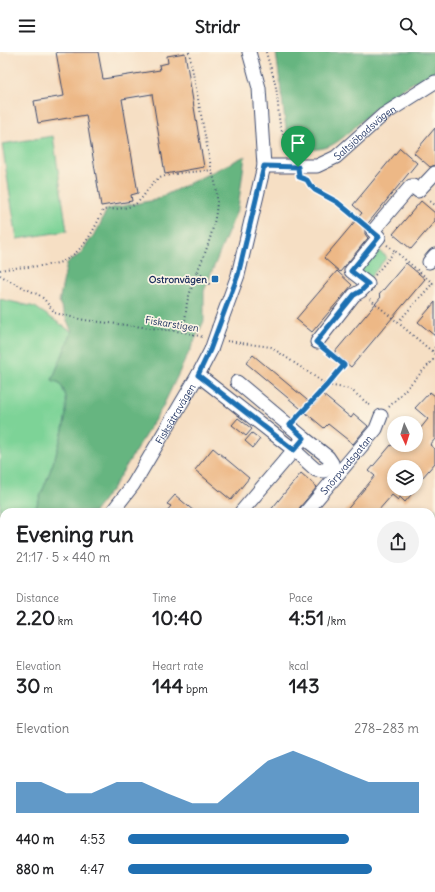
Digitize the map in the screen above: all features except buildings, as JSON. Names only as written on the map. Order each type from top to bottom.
[{"type":"street","name":"Fisksätravägen","points":[[115,508],[133,485],[198,375],[210,350],[220,334],[238,275],[264,166],[259,88],[249,52]]},
{"type":"street","name":"Saltsjöbadsvägen","points":[[264,166],[317,166],[336,157],[383,115],[435,82]]},
{"type":"street","points":[[316,342],[354,295],[364,287],[351,271],[379,237],[373,231],[411,186],[418,191],[435,172]]},
{"type":"street","points":[[198,375],[294,450],[316,470],[320,471],[327,469],[332,463],[328,457],[237,382]]},
{"type":"street","name":"Snörpvadsgatan","points":[[309,508],[376,429],[382,416]]},
{"type":"street","points":[[244,508],[304,438]]},
{"type":"path","points":[[184,332],[188,302],[215,219],[217,200],[216,184],[189,52]]},
{"type":"path","points":[[266,52],[276,88],[279,122],[284,137],[297,153],[299,177],[307,180],[315,190],[337,202],[373,231]]},
{"type":"path","points":[[0,270],[47,265],[61,262],[72,257],[83,245],[97,224],[103,210],[134,205],[144,195],[151,184],[162,177],[212,170]]},
{"type":"path","points":[[398,322],[434,284],[395,252],[364,287],[398,322],[435,354]]},
{"type":"path","points":[[197,271],[210,285]]},
{"type":"path","name":"Fiskarstigen","points":[[0,275],[39,295],[55,312],[84,320],[184,332],[205,337]]},
{"type":"path","points":[[220,334],[271,347],[327,385],[350,389],[382,416],[434,361],[435,357]]},
{"type":"path","points":[[290,425],[344,365],[316,342]]},
{"type":"path","points":[[432,351],[435,347]]},
{"type":"green space","points":[[276,52],[435,52],[435,72],[412,83],[390,97],[337,142],[324,148],[306,149],[288,144]]},
{"type":"green space","points":[[53,136],[67,231],[17,239],[2,144]]},
{"type":"green space","points":[[245,156],[238,208],[204,291],[204,321],[162,408],[112,489],[97,508],[36,508],[61,439],[66,410],[66,396],[64,390],[60,383],[52,380],[72,332],[59,302],[67,263],[80,254],[98,229],[107,209],[155,200]]},
{"type":"green space","points":[[373,246],[387,257],[368,280],[354,269]]},
{"type":"green space","points":[[0,299],[35,307],[72,332],[52,380],[60,383],[66,397],[66,409],[61,439],[36,508],[0,508]]},
{"type":"place","name":"Ostronvägen","points":[[215,279]]},
{"type":"route","points":[[264,166],[298,167],[299,177],[307,180],[315,190],[337,202],[379,237],[351,271],[368,284],[354,295],[316,342],[344,365],[290,425],[304,438],[294,450],[198,375],[210,350],[238,275],[264,166]]}]
